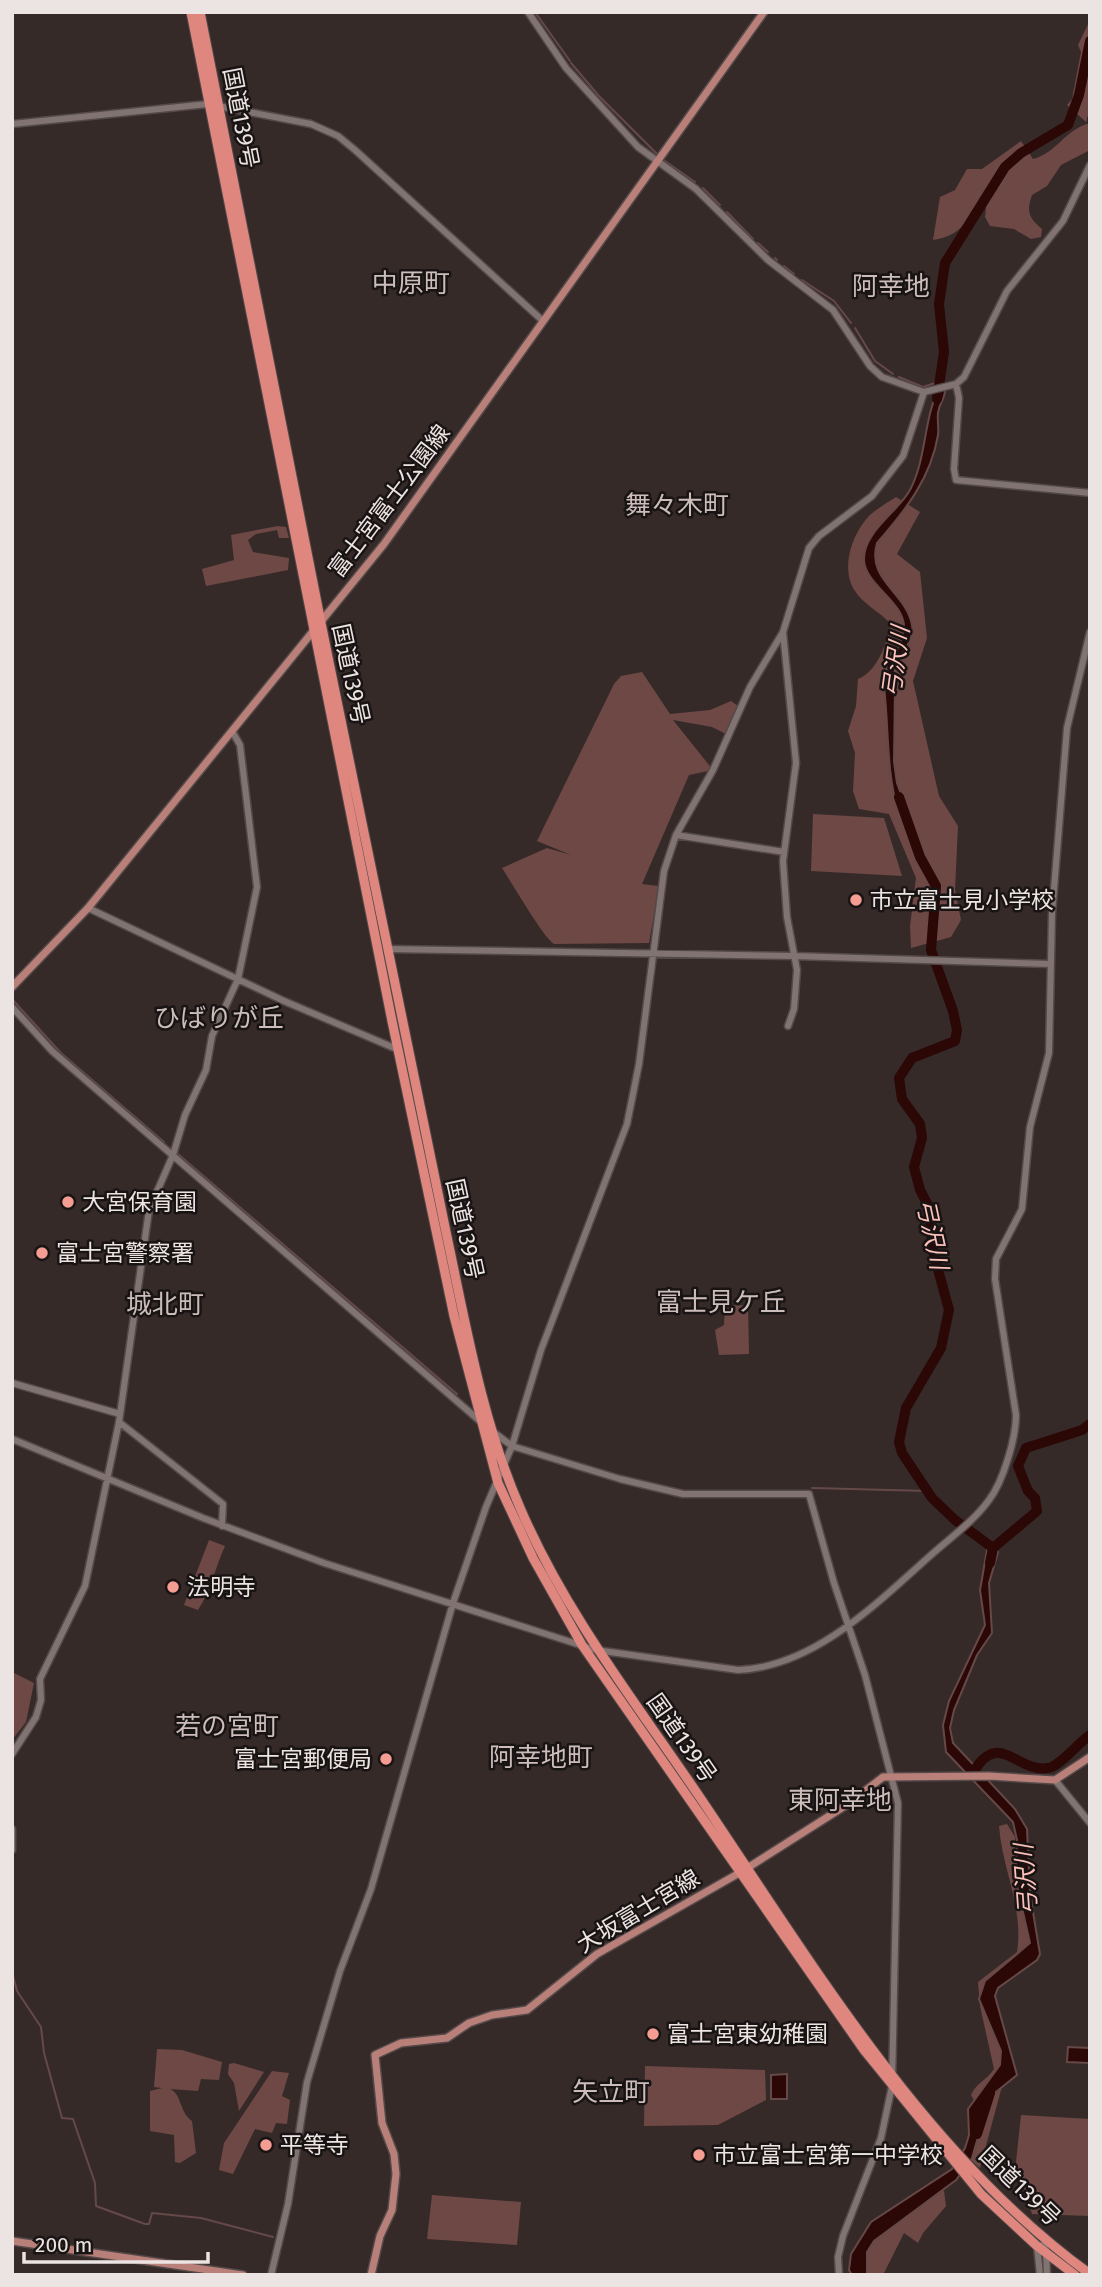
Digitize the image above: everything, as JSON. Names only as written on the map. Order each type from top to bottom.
[{"type":"highway","name":"国道139号","points":[[191,12],[214,105],[321,623],[383,949],[399,1050],[454,1316],[498,1483],[533,1558],[582,1645],[956,2159]]},
{"type":"highway","name":"国道139号","points":[[200,12],[214,105],[313,632],[463,1312],[503,1467],[542,1557],[597,1650],[892,2086],[966,2170],[1076,2275]]},
{"type":"highway","name":"国道139号","points":[[966,2170],[1029,2226],[1045,2247],[1090,2274]]},
{"type":"main road","name":"富士宮富士公園線","points":[[12,987],[88,908],[321,623],[406,514],[764,12]]},
{"type":"main road","points":[[891,1776],[989,1776],[1055,1780],[1090,1757]]},
{"type":"main road","name":"大坂富士宮線","points":[[371,2275],[380,2236],[392,2210],[396,2174],[394,2154],[382,2123],[375,2055],[401,2043],[447,2038],[469,2023],[492,2015],[527,2010],[597,1954],[744,1870],[848,1804],[883,1777],[891,1776]]},
{"type":"main road","points":[[12,2241],[238,2274]]},
{"type":"street","points":[[528,12],[566,68],[655,162],[696,189],[785,274],[833,310],[870,366],[882,377],[924,392],[956,384],[964,377],[1007,291],[1063,221],[1090,164]]},
{"type":"street","points":[[12,124],[214,105],[311,124],[338,136],[543,321]]},
{"type":"street","points":[[956,384],[959,398],[954,469],[956,480],[1090,493]]},
{"type":"street","points":[[271,2275],[288,2204],[307,2082],[340,1971],[371,1889],[453,1603],[486,1507],[512,1446],[541,1350],[627,1124],[639,1064],[664,871],[676,835],[713,770],[750,687],[783,632],[809,548],[819,536],[872,496],[903,456],[924,392]]},
{"type":"street","points":[[783,632],[796,763],[784,852],[787,916],[794,956],[796,993],[788,1026]]},
{"type":"street","points":[[12,1440],[222,1526],[324,1563],[597,1650],[738,1670],[757,1669],[778,1664],[810,1649],[849,1622],[958,1531],[990,1500],[1016,1436],[1016,1415],[995,1279],[996,1259],[1022,1209],[1030,1128],[1049,1053],[1050,964],[1067,728],[1090,632]]},
{"type":"street","points":[[12,1754],[36,1717],[41,1700],[40,1679],[85,1586],[120,1422],[147,1220],[173,1155],[185,1115],[206,1070],[212,1035],[238,979],[257,878],[240,745],[232,731]]},
{"type":"street","points":[[676,835],[784,852]]},
{"type":"street","points":[[88,908],[238,979],[399,1050]]},
{"type":"street","points":[[383,949],[652,952],[1050,964]]},
{"type":"street","points":[[12,1007],[52,1051],[492,1432],[512,1446],[620,1479],[683,1494],[809,1494],[834,1584],[849,1622],[898,1802],[892,2086],[881,2138],[843,2236],[838,2257],[839,2275]]},
{"type":"street","points":[[12,1383],[120,1414]]},
{"type":"street","points":[[120,1422],[223,1504],[222,1526]]},
{"type":"street","points":[[1055,1780],[1090,1823]]},
{"type":"street","points":[[12,1829],[12,1850]]},
{"type":"street","points":[[1040,2275],[1045,2247]]},
{"type":"street","points":[[1045,2247],[1047,2275]]},
{"type":"shaded area","points":[[1090,20],[1090,108],[1086,122],[1067,105],[1072,99],[1081,52],[1078,45]]},
{"type":"shaded area","points":[[1090,123],[1090,150],[1061,165],[1047,186],[1032,195],[1030,214],[1042,229],[1041,237],[1031,239],[1014,229],[990,226],[985,217],[986,209],[981,196],[973,212],[958,230],[933,240],[940,197],[955,190],[967,169],[982,169],[1021,141],[1033,159],[1048,152],[1081,126]]},
{"type":"shaded area","points":[[896,497],[920,512],[897,554],[920,572],[927,638],[913,681],[939,796],[958,826],[955,890],[961,920],[951,937],[911,948],[910,926],[916,878],[889,814],[859,809],[853,791],[855,753],[848,731],[856,706],[858,679],[876,663],[891,624],[855,591],[848,573],[850,552],[863,523],[878,508]]},
{"type":"shaded area","points":[[278,526],[286,527],[289,538],[279,538],[277,530],[256,534],[248,540],[253,552],[289,558],[288,570],[206,586],[202,569],[234,560],[231,535]]},
{"type":"shaded area","points":[[642,672],[670,714],[710,710],[731,701],[738,706],[739,717],[726,734],[712,727],[673,720],[713,770],[689,775],[642,884],[659,886],[649,943],[554,944],[535,921],[502,868],[547,848],[571,855],[537,841],[614,684],[621,676]]},
{"type":"shaded area","points":[[813,814],[884,818],[902,876],[811,871]]},
{"type":"shaded area","points":[[748,1305],[749,1354],[719,1355],[715,1330],[724,1325],[725,1306]]},
{"type":"shaded area","points":[[209,1540],[225,1546],[198,1610],[184,1605]]},
{"type":"shaded area","points":[[12,1672],[34,1683],[26,1722],[12,1740]]},
{"type":"shaded area","points":[[1007,1824],[1015,1837],[1015,1859],[1036,1946],[996,1985],[992,2006],[1013,2071],[1001,2090],[980,2168],[965,2156],[977,2106],[971,2095],[994,2069],[980,2006],[978,1982],[1017,1952],[1018,1920],[999,1826]]},
{"type":"shaded area","points":[[157,2049],[182,2050],[222,2062],[219,2080],[201,2079],[198,2091],[170,2089],[177,2095],[192,2121],[196,2153],[180,2163],[175,2162],[174,2135],[150,2131],[150,2091],[162,2088],[154,2087]]},
{"type":"shaded area","points":[[229,2064],[264,2072],[239,2111],[234,2083],[228,2074]]},
{"type":"shaded area","points":[[645,2066],[765,2070],[766,2100],[718,2125],[644,2126]]},
{"type":"shaded area","points":[[272,2071],[289,2073],[282,2096],[290,2100],[287,2124],[276,2123],[272,2133],[255,2129],[233,2174],[219,2170],[224,2143]]},
{"type":"shaded area","points":[[1021,2115],[1090,2119],[1090,2216],[1032,2214],[1016,2162]]},
{"type":"shaded area","points":[[933,2190],[944,2191],[946,2206],[918,2243],[904,2233],[883,2275],[866,2275],[867,2249],[916,2196]]},
{"type":"shaded area","points":[[432,2195],[521,2202],[517,2245],[427,2239]]},
{"type":"water","points":[[939,388],[945,388],[945,392],[939,409],[935,451],[929,466],[907,506],[877,543],[877,567],[902,603],[912,625],[911,637],[895,668],[894,682],[885,683],[903,635],[903,619],[866,569],[865,550],[875,531],[910,490]]},
{"type":"water","points":[[895,685],[894,762],[897,783],[907,810],[898,811],[890,765],[884,686]]},
{"type":"water","points":[[987,1550],[998,1552],[989,1583],[992,1633],[977,1655],[954,1710],[950,1728],[953,1743],[1015,1809],[1027,1829],[1030,1894],[1040,1954],[1037,1960],[998,1988],[995,1996],[1017,2075],[996,2092],[987,2106],[972,2158],[956,2180],[874,2241],[867,2252],[867,2275],[852,2275],[849,2270],[851,2254],[871,2222],[952,2169],[965,2148],[969,2135],[968,2109],[1000,2065],[1001,2051],[979,1999],[985,1981],[1030,1943],[1016,1881],[1017,1840],[1013,1822],[946,1752],[943,1725],[949,1701],[985,1625],[980,1590]]},
{"type":"water","points":[[1068,2047],[1090,2048],[1090,2063],[1067,2062]]},
{"type":"water","points":[[787,2074],[787,2099],[771,2099],[771,2075]]},
{"type":"waterway","points":[[535,12],[570,61]]},
{"type":"waterway","name":"弓沢川","points":[[937,399],[944,352],[939,304],[945,263],[1005,167],[1021,153],[1068,125],[1079,95],[1090,41]]},
{"type":"waterway","points":[[571,63],[599,96],[657,154]]},
{"type":"waterway","points":[[665,161],[695,182]]},
{"type":"waterway","points":[[703,188],[720,205]]},
{"type":"waterway","points":[[727,212],[753,239]]},
{"type":"waterway","points":[[758,243],[768,252]]},
{"type":"waterway","points":[[784,266],[794,274]]},
{"type":"waterway","points":[[802,280],[834,301],[851,323]]},
{"type":"waterway","points":[[855,328],[875,361],[893,374]]},
{"type":"waterway","points":[[899,377],[923,387],[941,381]]},
{"type":"waterway","name":"弓沢川","points":[[899,797],[920,857],[936,886],[931,950],[957,1030],[955,1041],[912,1058],[899,1078],[902,1099],[920,1124],[922,1138],[914,1167],[920,1190],[929,1207],[933,1251],[949,1310],[941,1348],[906,1408],[899,1442],[902,1453],[932,1498],[955,1520],[993,1548],[990,1563]]},
{"type":"waterway","points":[[12,999],[61,1053],[164,1142]]},
{"type":"waterway","points":[[178,1154],[457,1394]]},
{"type":"waterway","points":[[993,1548],[1037,1511],[1035,1498],[1028,1491],[1018,1466],[1026,1448],[1082,1430],[1090,1424]]},
{"type":"waterway","points":[[812,1488],[928,1491]]},
{"type":"waterway","points":[[973,1773],[982,1760],[991,1754],[1000,1753],[1037,1768],[1052,1767],[1090,1735]]},
{"type":"waterway","points":[[12,1972],[17,1991],[41,2027],[44,2053],[62,2118],[73,2119],[95,2183],[96,2206],[145,2224],[149,2224],[152,2213],[201,2218],[273,2237]]},
{"type":"waterway","name":"弓沢川","points":[[977,2134],[990,2093]]},
{"type":"place","name":"市立富士見小学校","points":[[856,900]]},
{"type":"place","name":"大宮保育園","points":[[68,1202]]},
{"type":"place","name":"富士宮警察署","points":[[42,1253]]},
{"type":"place","name":"法明寺","points":[[173,1587]]},
{"type":"place","name":"富士宮郵便局","points":[[386,1759]]},
{"type":"place","name":"富士宮東幼稚園","points":[[653,2034]]},
{"type":"place","name":"平等寺","points":[[266,2145]]},
{"type":"place","name":"市立富士宮第一中学校","points":[[699,2155]]},
{"type":"district","name":"中原町","points":[[411,283]]},
{"type":"district","name":"阿幸地","points":[[891,286]]},
{"type":"district","name":"舞々木町","points":[[677,505]]},
{"type":"district","name":"ひばりが丘","points":[[219,1018]]},
{"type":"district","name":"富士見ケ丘","points":[[721,1302]]},
{"type":"district","name":"城北町","points":[[165,1304]]},
{"type":"district","name":"若の宮町","points":[[227,1726]]},
{"type":"district","name":"阿幸地町","points":[[541,1757]]},
{"type":"district","name":"東阿幸地","points":[[840,1800]]},
{"type":"district","name":"矢立町","points":[[611,2092]]}]
